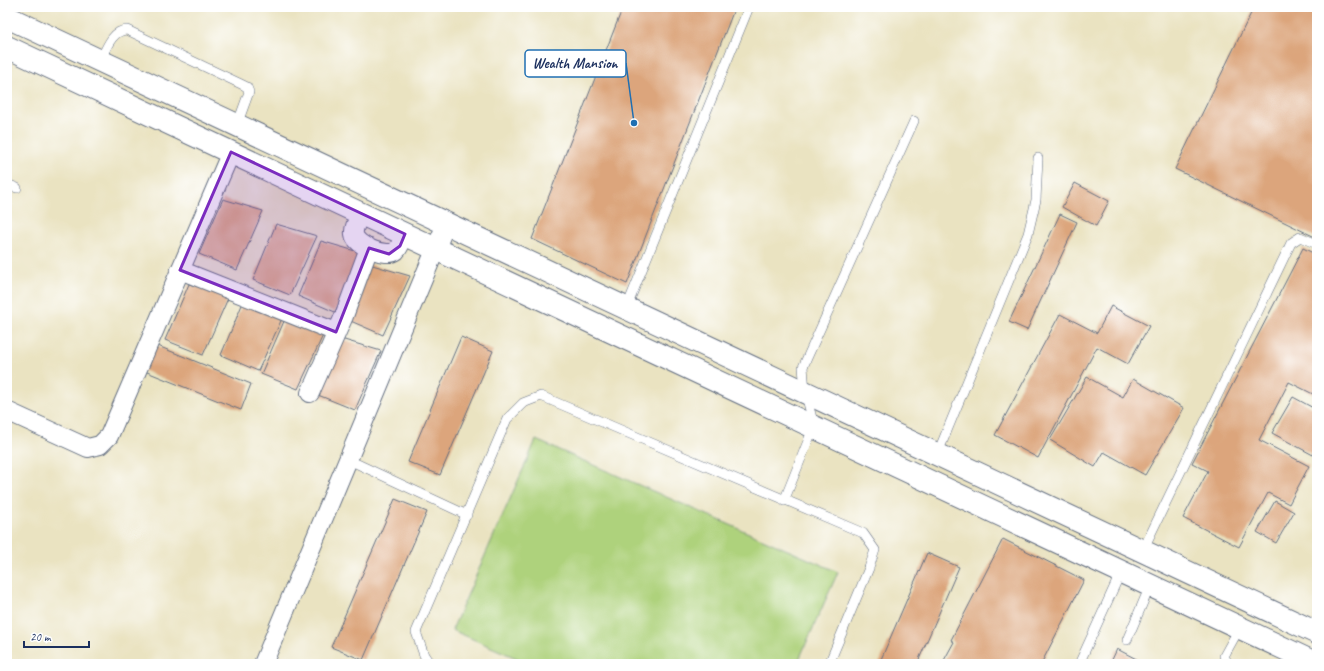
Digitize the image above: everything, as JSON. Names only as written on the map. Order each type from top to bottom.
[{"type":"street","points":[[7,17],[1317,633]]},
{"type":"street","points":[[7,47],[1317,664]]},
{"type":"street","points":[[7,411],[88,448],[100,445],[109,436],[231,152]]},
{"type":"street","points":[[361,214],[354,227],[354,235],[357,241],[369,248],[389,254],[400,246],[405,234]]},
{"type":"street","points":[[263,664],[446,224]]},
{"type":"street","points":[[310,393],[344,316],[369,248]]},
{"type":"street","points":[[180,270],[336,332]]},
{"type":"lane","points":[[626,309],[749,7]]},
{"type":"lane","points":[[100,61],[115,34],[120,30],[127,30],[247,87],[249,92],[237,125]]},
{"type":"lane","points":[[784,501],[814,426],[805,391],[803,368],[914,121]]},
{"type":"lane","points":[[937,455],[1028,234],[1036,200],[1038,158]]},
{"type":"lane","points":[[7,184],[17,188]]},
{"type":"lane","points":[[1142,552],[1291,243],[1300,237],[1317,244]]},
{"type":"lane","points":[[430,664],[424,655],[416,632],[507,419],[523,403],[541,396],[862,533],[875,550],[829,664]]},
{"type":"lane","points":[[349,460],[466,515]]},
{"type":"lane","points":[[1079,664],[1121,572]]},
{"type":"lane","points":[[1127,640],[1150,586]]},
{"type":"lane","points":[[1228,664],[1224,656],[1240,627]]},
{"type":"highlighted area","points":[[231,152],[405,234],[400,246],[389,254],[369,248],[336,332],[180,270]]},
{"type":"green space","points":[[536,440],[838,572],[797,664],[530,664],[452,630]]},
{"type":"building","points":[[623,7],[735,7],[627,284],[532,239]]},
{"type":"building","points":[[1254,7],[1317,7],[1317,238],[1175,169]]},
{"type":"building","points":[[1075,183],[1109,201],[1096,226],[1062,207]]},
{"type":"building","points":[[223,199],[263,211],[237,270],[199,254]]},
{"type":"building","points":[[1060,214],[1077,222],[1027,330],[1009,322]]},
{"type":"building","points":[[276,224],[317,236],[290,295],[253,280]]},
{"type":"building","points":[[321,241],[362,253],[335,312],[298,296]]},
{"type":"building","points":[[1303,248],[1317,255],[1317,396],[1289,382],[1259,440],[1309,466],[1289,504],[1268,493],[1239,547],[1183,518],[1208,471],[1192,463]]},
{"type":"building","points":[[369,264],[410,276],[383,335],[346,319]]},
{"type":"building","points":[[189,284],[229,296],[203,355],[165,340]]},
{"type":"building","points":[[244,300],[285,312],[258,371],[221,355]]},
{"type":"building","points":[[1111,306],[1149,326],[1128,364],[1097,347],[1038,458],[995,435],[1060,314],[1097,333]]},
{"type":"building","points":[[285,319],[325,331],[298,389],[261,374]]},
{"type":"building","points":[[461,337],[493,351],[440,475],[408,462]]},
{"type":"building","points":[[341,339],[381,351],[355,410],[318,395]]},
{"type":"building","points":[[153,344],[251,384],[241,410],[142,370]]},
{"type":"building","points":[[1087,377],[1123,397],[1133,379],[1184,408],[1145,475],[1104,452],[1095,467],[1050,440]]},
{"type":"building","points":[[1293,397],[1317,410],[1317,448],[1313,455],[1272,433]]},
{"type":"building","points":[[395,499],[427,512],[363,660],[331,647]]},
{"type":"building","points":[[1275,501],[1294,512],[1276,543],[1257,532]]},
{"type":"building","points":[[1003,539],[1084,580],[1041,664],[942,664],[954,642],[951,640]]},
{"type":"building","points":[[927,553],[959,567],[917,664],[879,664]]},
{"type":"building","points":[[1117,649],[1146,664],[1110,664]]},
{"type":"place","name":"Wealth Mansion","points":[[634,123]]}]
